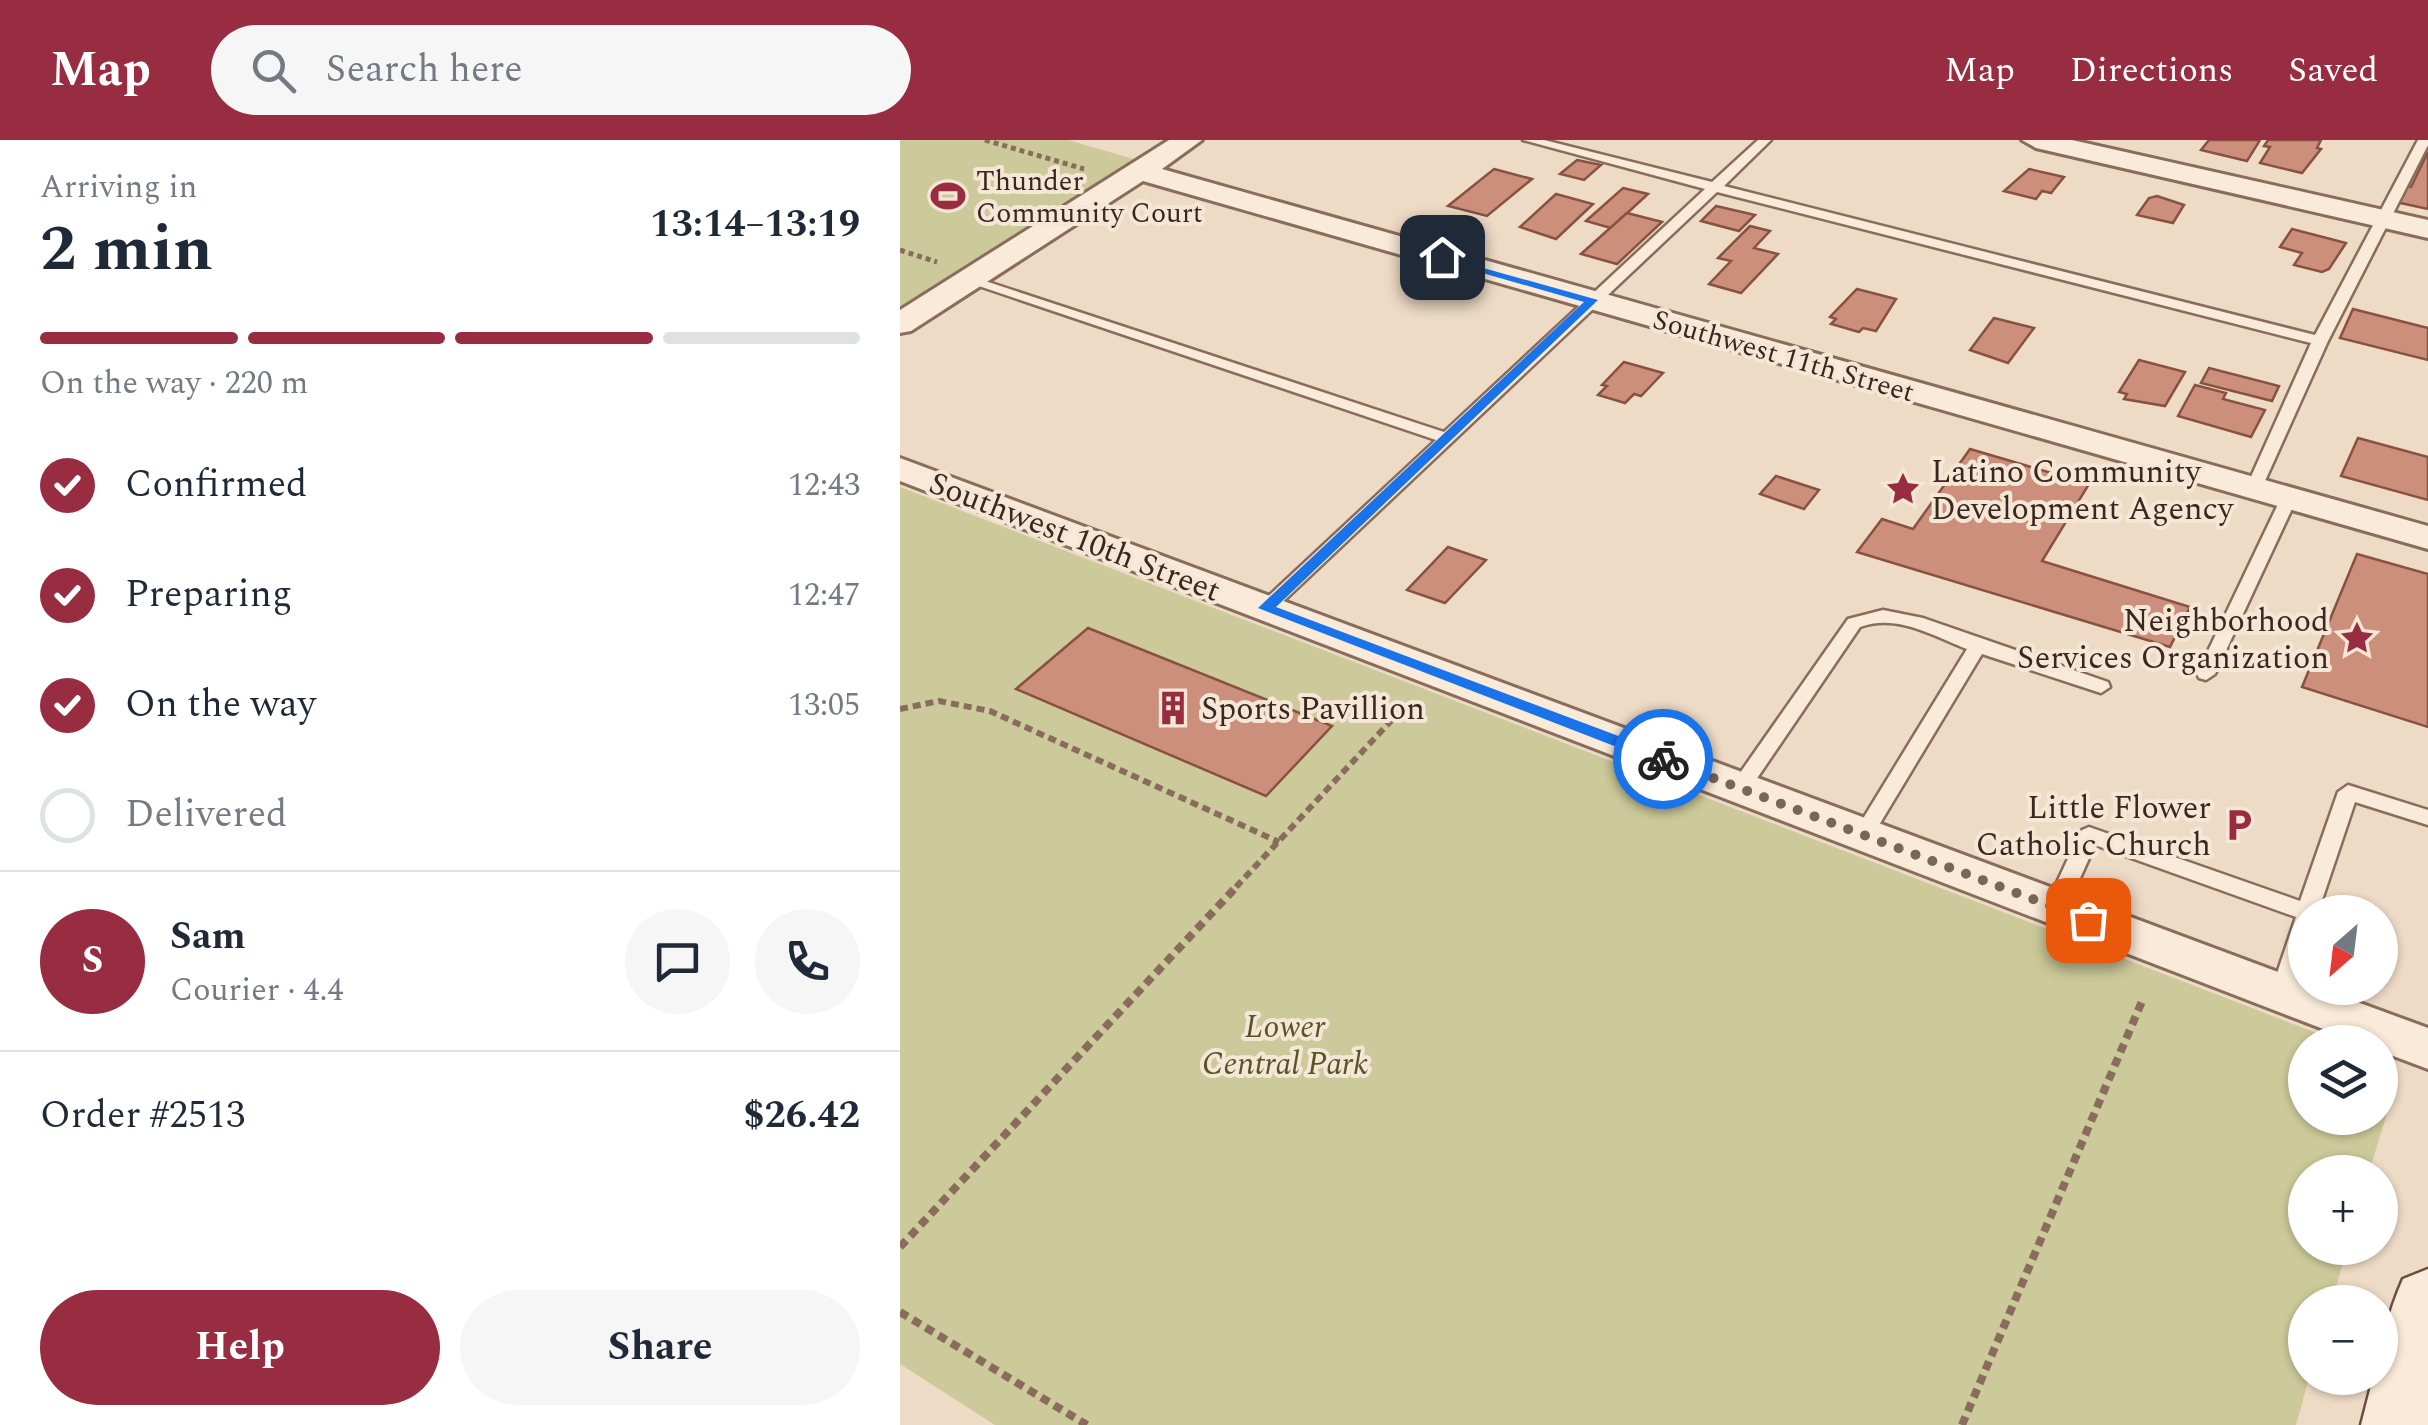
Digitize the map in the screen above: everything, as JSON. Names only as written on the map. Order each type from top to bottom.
[{"type":"main road","points":[[2398,1425],[2428,1302]]},
{"type":"street","points":[[900,324],[959,273],[1188,140]]},
{"type":"street","points":[[2036,140],[2428,229]]},
{"type":"street","name":"Southwest 11th Street","points":[[1140,171],[2428,538]]},
{"type":"street","name":"Southwest 10th Street","points":[[900,469],[2428,1050]]},
{"type":"lane","points":[[1529,140],[2320,341]]},
{"type":"lane","points":[[1266,608],[1766,140]]},
{"type":"lane","points":[[2254,488],[2320,341],[2386,220],[2424,140]]},
{"type":"lane","points":[[959,273],[1446,438]]},
{"type":"lane","points":[[2206,674],[2289,498]]},
{"type":"lane","points":[[1740,788],[1854,622],[1874,615],[1892,616],[2101,686]]},
{"type":"lane","points":[[1863,835],[1978,646]]},
{"type":"lane","points":[[2056,908],[2089,835],[2308,912],[2348,792],[2428,818]]},
{"type":"lane","points":[[2281,994],[2288,972]]},
{"type":"path","points":[[985,140],[1101,174]]},
{"type":"path","points":[[900,250],[959,273]]},
{"type":"path","points":[[900,709],[939,701],[990,711],[1279,842]]},
{"type":"path","points":[[900,1247],[1402,710]]},
{"type":"path","points":[[1962,1425],[2143,999]]},
{"type":"path","points":[[900,1312],[1088,1425]]},
{"type":"green space","points":[[900,140],[1068,140],[1137,160],[900,310]]},
{"type":"green space","name":"Lower Central Park","points":[[900,487],[2296,1025],[2288,1025],[2288,1135],[2380,1135],[2374,1155],[2288,1155],[2288,1265],[2343,1265],[2336,1285],[2288,1285],[2288,1395],[2304,1395],[2296,1425],[995,1425],[900,1364]]},
{"type":"building","points":[[2209,140],[2260,140],[2247,161],[2201,150]]},
{"type":"building","points":[[2268,140],[2321,140],[2317,148],[2321,149],[2302,173],[2260,163],[2270,147],[2264,146]]},
{"type":"building","points":[[2428,152],[2428,209],[2396,202],[2403,186],[2411,187]]},
{"type":"building","points":[[1577,160],[1601,165],[1584,180],[1560,174]]},
{"type":"building","points":[[1494,169],[1532,179],[1487,216],[1448,206]]},
{"type":"building","points":[[2029,169],[2064,177],[2051,193],[2042,191],[2036,199],[2004,191]]},
{"type":"building","points":[[1623,188],[1648,194],[1611,228],[1586,221]]},
{"type":"building","points":[[1556,194],[1593,204],[1556,239],[1520,227]]},
{"type":"building","points":[[2157,196],[2184,205],[2173,223],[2137,215],[2149,198]]},
{"type":"building","points":[[1716,206],[1755,215],[1739,231],[1701,221]]},
{"type":"building","points":[[1627,213],[1662,222],[1617,264],[1581,254]]},
{"type":"building","points":[[1750,226],[1770,231],[1754,248],[1778,254],[1741,293],[1709,284],[1731,261],[1718,258]]},
{"type":"building","points":[[2292,229],[2346,243],[2329,269],[2322,272],[2294,265],[2302,253],[2280,247]]},
{"type":"building","points":[[1857,289],[1896,299],[1876,331],[1863,328],[1859,332],[1831,324],[1836,319],[1830,317]]},
{"type":"building","points":[[2353,309],[2428,328],[2428,360],[2340,338]]},
{"type":"building","points":[[1994,318],[2034,328],[2008,363],[1970,350]]},
{"type":"building","points":[[2139,360],[2185,372],[2165,406],[2124,399],[2127,394],[2119,392]]},
{"type":"building","points":[[1624,362],[1663,373],[1641,396],[1634,394],[1625,403],[1598,395],[1607,386],[1602,385]]},
{"type":"building","points":[[2209,368],[2279,386],[2272,401],[2201,383]]},
{"type":"building","points":[[2195,385],[2226,393],[2223,399],[2265,410],[2251,437],[2178,416]]},
{"type":"building","points":[[2358,438],[2428,457],[2428,500],[2341,476]]},
{"type":"building","points":[[1970,449],[2089,484],[2042,561],[2190,607],[2170,647],[1857,552],[1882,519],[1913,529]]},
{"type":"building","points":[[1776,476],[1819,490],[1804,509],[1760,494]]},
{"type":"building","points":[[1448,547],[1486,560],[1445,603],[1407,590]]},
{"type":"building","points":[[2357,554],[2428,574],[2428,727],[2302,687]]},
{"type":"building","name":"Sports Pavillion","points":[[1088,628],[1332,726],[1266,796],[1016,689]]},
{"type":"way so far","points":[[1663,759],[2088,920]]},
{"type":"place","name":"Thunder Community Court","points":[[948,196]]},
{"type":"place","name":"Latino Community Development Agency","points":[[1903,489]]},
{"type":"place","name":"Neighborhood Services Organization","points":[[2357,638]]},
{"type":"place","name":"Sports Pavillion","points":[[1173,708]]},
{"type":"place","name":"Little Flower Catholic Church","points":[[2239,825]]},
{"type":"route","points":[[1442,257],[1592,300],[1266,608],[1663,759]]}]
